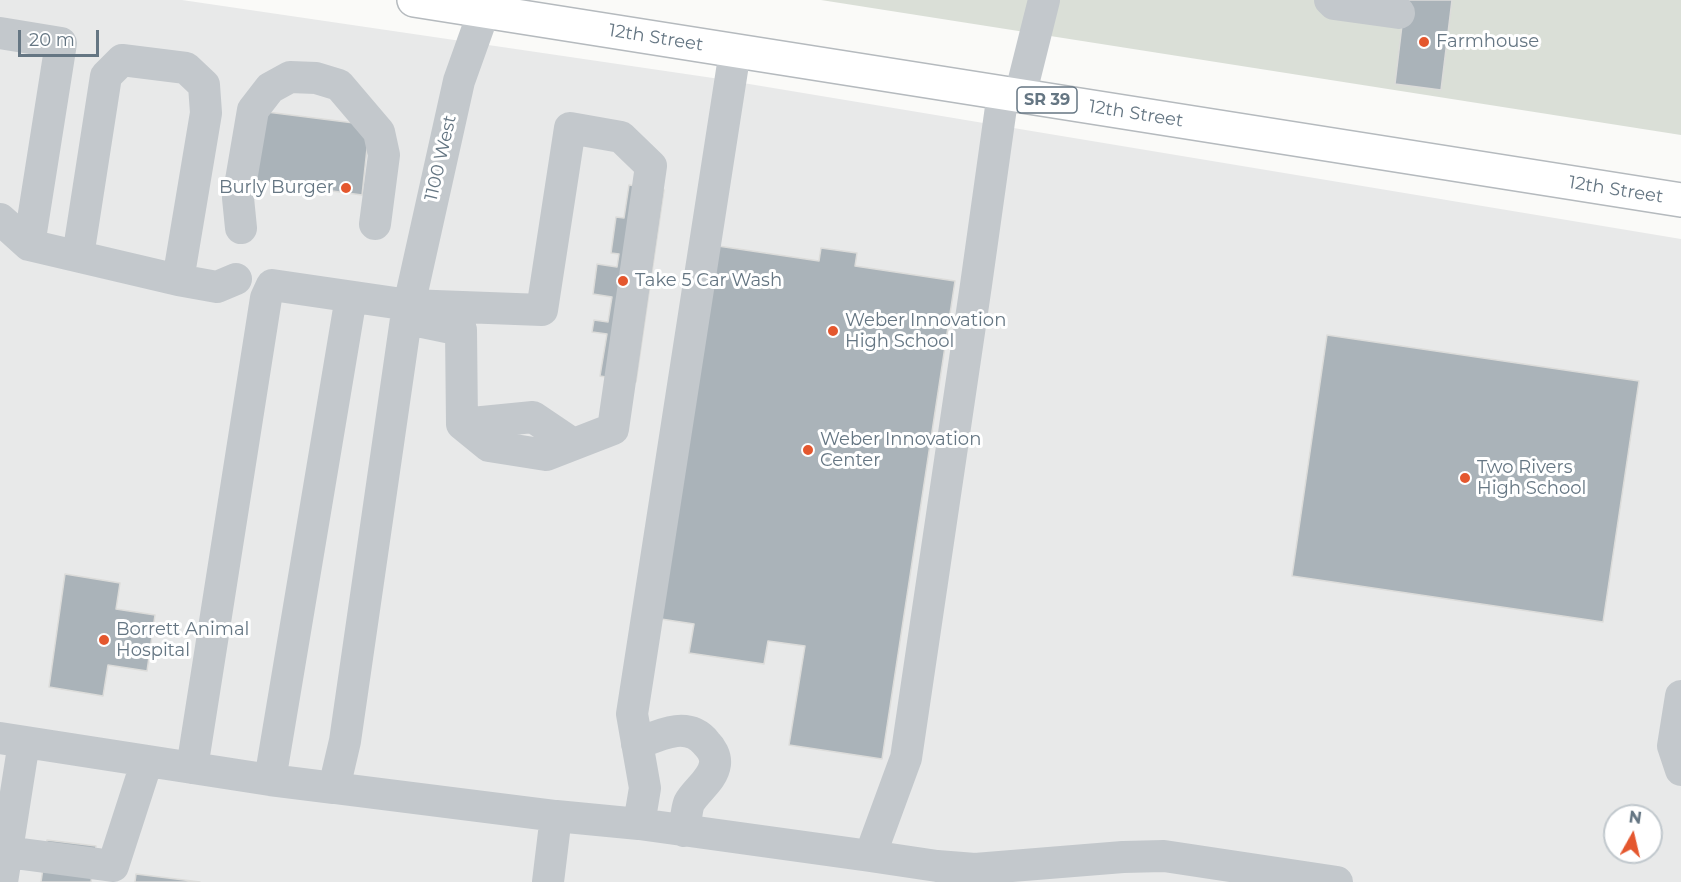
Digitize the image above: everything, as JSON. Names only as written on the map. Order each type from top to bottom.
[{"type":"main road","name":"12th Street","points":[[414,0],[484,6],[735,51],[1681,200]]},
{"type":"street","points":[[870,856],[906,758],[975,297],[1011,94],[1044,0]]},
{"type":"street","points":[[1330,0],[1334,4],[1399,13]]},
{"type":"street","name":"1100 West","points":[[334,788],[345,741],[407,312],[459,81],[484,6]]},
{"type":"street","points":[[0,33],[61,43],[29,245]]},
{"type":"street","points":[[639,824],[645,788],[632,714],[735,51]]},
{"type":"street","points":[[78,256],[106,76],[122,60],[186,69],[204,85],[206,113],[178,280]]},
{"type":"street","points":[[241,228],[238,198],[253,110],[270,87],[290,77],[316,78],[339,85],[379,132],[384,155],[375,224]]},
{"type":"street","points":[[192,768],[266,298],[273,285],[351,297],[461,330],[462,424],[534,417],[573,444],[613,429],[651,166],[621,137],[570,128],[542,310],[407,312]]},
{"type":"street","points":[[0,219],[29,245],[217,287],[236,279]]},
{"type":"street","points":[[270,780],[351,297]]},
{"type":"street","points":[[1681,696],[1673,746],[1681,770]]},
{"type":"street","points":[[637,744],[669,731],[686,730],[701,736],[712,749],[715,764],[708,779],[689,804],[684,831]]},
{"type":"street","points":[[147,761],[113,866],[4,867],[12,740],[270,780],[556,816],[639,824],[937,866],[975,869],[1123,857],[1164,856],[1337,882]]},
{"type":"street","points":[[548,882],[556,816]]},
{"type":"shaded area","points":[[0,0],[182,0],[713,78],[1681,239],[1681,882],[0,882]]},
{"type":"shaded area","points":[[821,0],[1681,0],[1681,135]]},
{"type":"building","name":"Farmhouse","points":[[1405,0],[1452,0],[1441,90],[1395,84]]},
{"type":"building","points":[[259,111],[354,123],[368,139],[362,195],[250,180]]},
{"type":"building","name":"Take 5 Car Wash","points":[[629,185],[664,190],[636,382],[600,376],[607,334],[592,332],[594,320],[608,322],[612,297],[593,294],[597,264],[617,267],[619,254],[611,253],[616,217],[624,218]]},
{"type":"building","name":"Weber Innovation Center","points":[[718,246],[819,261],[821,248],[857,253],[855,266],[955,281],[882,759],[789,745],[805,646],[768,641],[764,664],[689,653],[694,624],[661,619]]},
{"type":"building","name":"Two Rivers High School","points":[[1327,335],[1639,381],[1603,622],[1292,576]]},
{"type":"building","name":"Borrett Animal Hospital","points":[[65,574],[120,583],[116,609],[155,615],[147,671],[108,665],[103,696],[49,687]]},
{"type":"building","points":[[47,840],[96,846],[91,882],[41,882]]},
{"type":"building","points":[[136,874],[200,882],[135,882]]},
{"type":"place","name":"Farmhouse","points":[[1424,42]]},
{"type":"place","name":"Burly Burger","points":[[346,188]]},
{"type":"place","name":"Take 5 Car Wash","points":[[623,281]]},
{"type":"place","name":"Weber Innovation High School","points":[[833,331]]},
{"type":"place","name":"Weber Innovation Center","points":[[808,450]]},
{"type":"place","name":"Two Rivers High School","points":[[1465,478]]},
{"type":"place","name":"Borrett Animal Hospital","points":[[104,640]]}]
